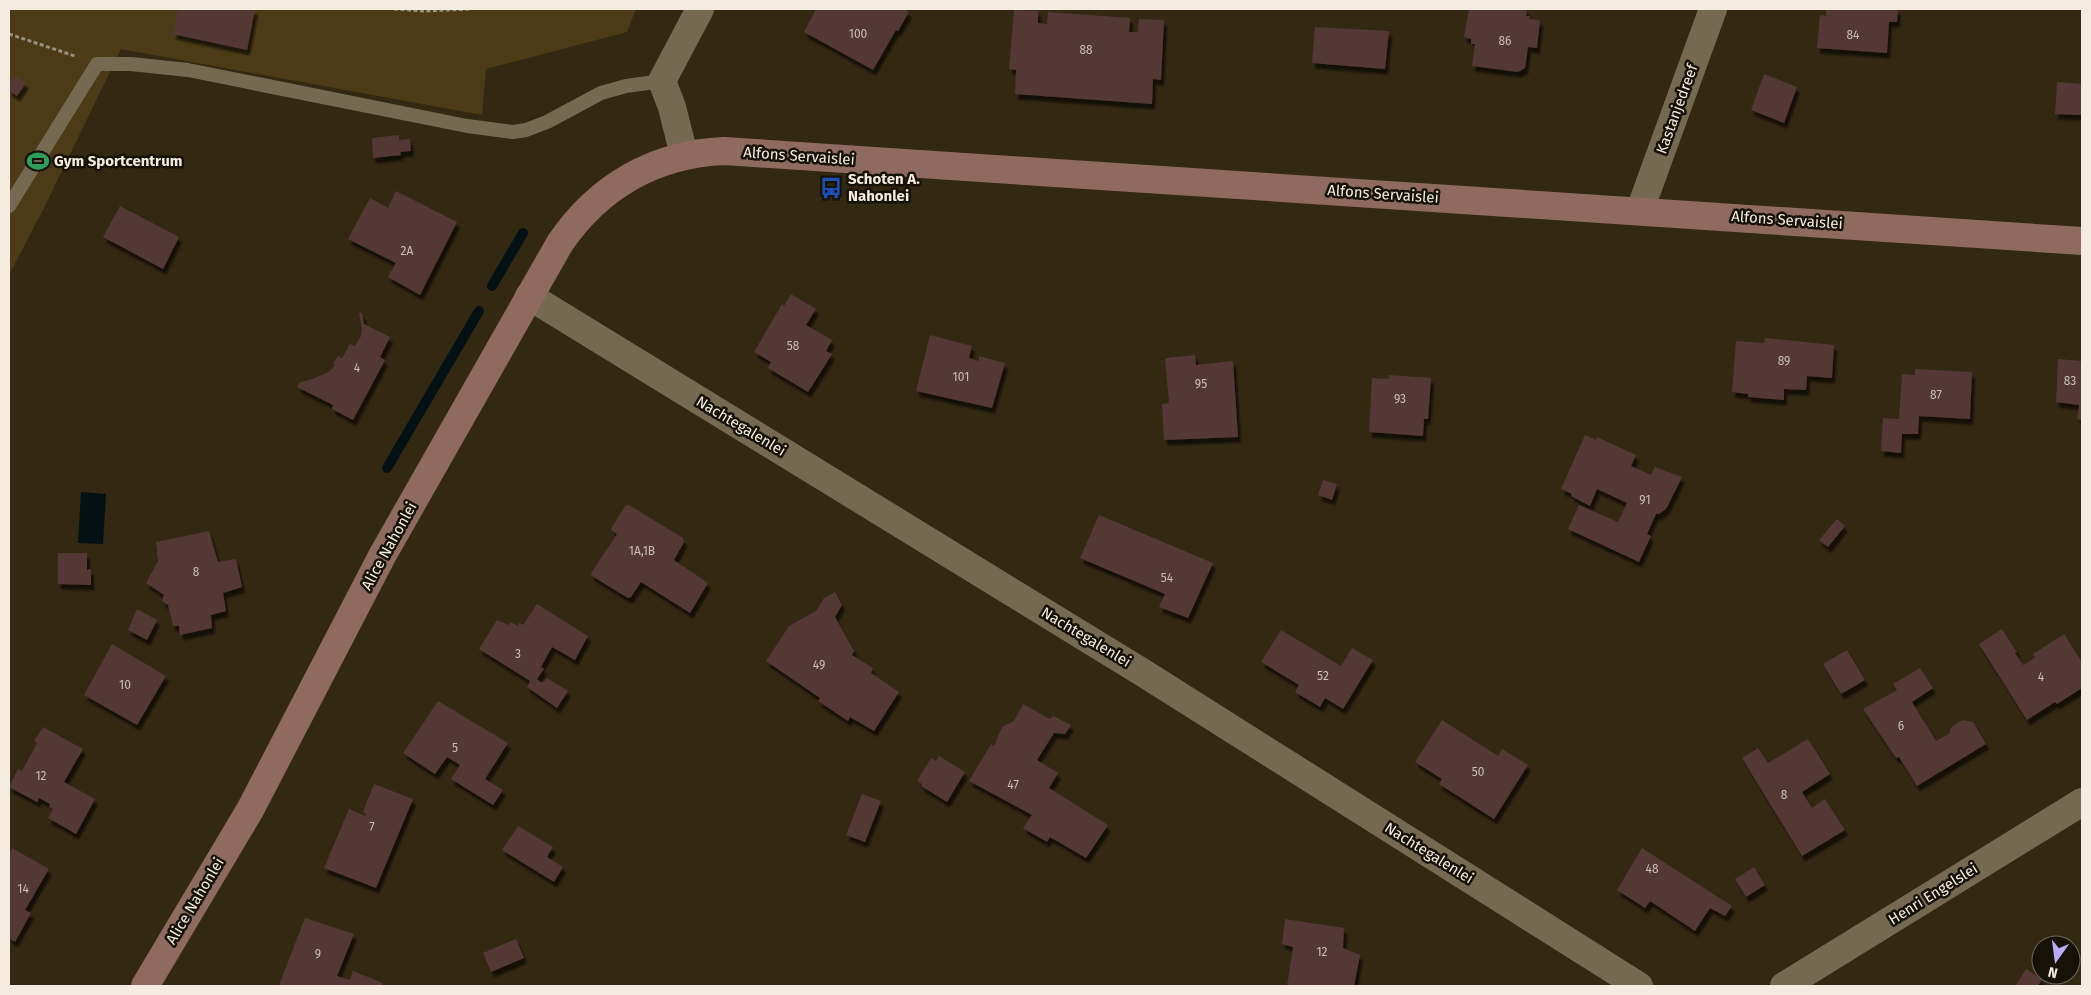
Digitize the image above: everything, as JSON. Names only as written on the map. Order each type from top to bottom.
[{"type":"street","points":[[684,155],[672,108],[662,81],[700,9]]},
{"type":"street","name":"Kastanjedreef","points":[[1640,210],[1713,9]]},
{"type":"street","name":"Alfons Servaislei","points":[[684,155],[724,151],[1640,210],[2082,241]]},
{"type":"street","name":"Alice Nahonlei","points":[[145,986],[250,810],[382,556],[560,243],[584,211],[620,183],[663,161],[684,155]]},
{"type":"street","name":"Nachtegalenlei","points":[[529,296],[1146,674],[1639,986]]},
{"type":"street","name":"Henri Engelslei","points":[[1784,986],[2082,802]]},
{"type":"lane","points":[[9,206],[97,64],[131,64],[188,70],[467,126],[512,132],[547,122],[601,93],[626,86],[662,81]]},
{"type":"path","points":[[394,9],[472,9]]},
{"type":"path","points":[[9,34],[97,64]]},
{"type":"shaded area","points":[[9,9],[636,9],[627,32],[486,69],[482,115],[121,49],[44,208],[9,275]]},
{"type":"shaded area","points":[[81,492],[106,494],[103,544],[78,543]]},
{"type":"building","points":[[178,9],[255,9],[247,50],[173,34]]},
{"type":"building","points":[[816,9],[904,9],[909,12],[898,31],[896,30],[873,70],[804,32]]},
{"type":"building","points":[[1469,9],[1527,9],[1526,16],[1530,16],[1529,19],[1540,20],[1537,48],[1528,47],[1525,68],[1518,72],[1472,66],[1475,44],[1471,44],[1471,39],[1464,37]]},
{"type":"building","points":[[1826,9],[1898,9],[1897,22],[1889,22],[1887,53],[1817,48],[1820,15],[1826,16]]},
{"type":"building","points":[[1014,10],[1038,11],[1038,23],[1047,24],[1048,12],[1130,18],[1129,32],[1138,32],[1139,19],[1164,20],[1161,80],[1153,79],[1152,104],[1015,94],[1016,70],[1009,69]]},
{"type":"building","points":[[1315,27],[1389,31],[1385,69],[1312,63]]},
{"type":"building","points":[[1764,74],[1797,87],[1784,123],[1751,110]]},
{"type":"building","points":[[15,76],[26,83],[17,96],[9,91],[9,86]]},
{"type":"building","points":[[2057,82],[2082,84],[2082,115],[2055,114]]},
{"type":"building","points":[[399,135],[399,140],[410,139],[411,151],[400,152],[401,155],[373,158],[372,138]]},
{"type":"building","points":[[396,191],[457,222],[420,295],[388,277],[396,263],[348,239],[370,198],[388,208]]},
{"type":"building","points":[[120,206],[179,237],[163,269],[103,237]]},
{"type":"building","points":[[791,294],[816,309],[806,325],[832,340],[826,351],[832,354],[808,392],[768,368],[771,362],[754,352],[782,304],[784,306]]},
{"type":"building","points":[[359,313],[362,313],[364,324],[390,337],[380,357],[385,360],[353,420],[332,409],[333,405],[297,387],[300,382],[313,379],[330,371],[335,365],[333,364],[338,356],[342,358],[350,344],[355,346],[362,330]]},
{"type":"building","points":[[930,335],[972,346],[969,358],[979,361],[979,356],[1005,363],[992,408],[916,391]]},
{"type":"building","points":[[1765,338],[1834,345],[1832,378],[1807,376],[1806,390],[1784,389],[1784,400],[1748,397],[1748,394],[1732,392],[1736,341],[1764,343]]},
{"type":"building","points":[[1195,355],[1196,365],[1233,361],[1238,437],[1164,440],[1162,404],[1169,403],[1165,358]]},
{"type":"building","points":[[2058,359],[2082,361],[2082,420],[2077,419],[2079,405],[2056,402]]},
{"type":"building","points":[[1915,369],[1972,372],[1970,419],[1919,416],[1918,434],[1902,434],[1901,453],[1881,451],[1883,418],[1899,419],[1902,374],[1915,375]]},
{"type":"building","points":[[1389,375],[1431,378],[1428,419],[1424,419],[1423,436],[1369,432],[1372,378],[1389,379]]},
{"type":"building","points":[[1585,435],[1596,440],[1597,437],[1636,455],[1631,466],[1651,475],[1655,467],[1682,477],[1666,509],[1656,514],[1647,534],[1651,536],[1639,562],[1568,529],[1579,505],[1618,522],[1627,503],[1597,489],[1590,506],[1561,489]]},
{"type":"building","points":[[1323,480],[1337,484],[1332,500],[1318,495]]},
{"type":"building","points":[[629,505],[683,538],[684,542],[674,560],[708,583],[690,613],[641,582],[631,597],[628,598],[592,576],[591,573],[617,534],[611,530],[612,527],[625,506]]},
{"type":"building","points":[[1099,515],[1213,563],[1188,618],[1159,607],[1165,594],[1080,558]]},
{"type":"building","points":[[1837,519],[1845,526],[1828,547],[1819,540]]},
{"type":"building","points":[[209,531],[218,562],[236,559],[242,587],[223,593],[226,611],[211,615],[212,628],[180,635],[179,626],[173,626],[168,605],[162,601],[164,595],[146,583],[158,561],[156,542]]},
{"type":"building","points":[[58,553],[87,553],[87,570],[91,569],[91,585],[58,584]]},
{"type":"building","points":[[835,592],[842,605],[835,617],[854,651],[852,655],[873,668],[871,673],[899,692],[874,731],[850,717],[848,721],[818,701],[820,698],[766,661],[789,626],[816,611],[824,598]]},
{"type":"building","points":[[537,604],[588,636],[575,660],[552,647],[541,667],[544,669],[537,679],[542,683],[547,678],[568,691],[557,708],[527,687],[530,681],[479,649],[497,620],[509,625],[510,622],[518,626],[519,623],[523,625]]},
{"type":"building","points":[[137,609],[157,620],[147,640],[128,630]]},
{"type":"building","points":[[2002,629],[2023,665],[2035,658],[2033,654],[2064,634],[2082,662],[2082,688],[2027,720],[1979,644]]},
{"type":"building","points":[[1281,630],[1341,666],[1352,648],[1373,660],[1343,709],[1325,698],[1320,707],[1295,692],[1299,685],[1261,662]]},
{"type":"building","points":[[112,644],[166,676],[137,725],[84,695]]},
{"type":"building","points":[[1847,650],[1865,680],[1841,694],[1823,664]]},
{"type":"building","points":[[1920,668],[1933,688],[1912,702],[1936,741],[1949,734],[1951,728],[1964,720],[1973,722],[1986,744],[1917,786],[1899,757],[1896,758],[1863,709],[1897,690],[1893,684]]},
{"type":"building","points":[[438,701],[508,743],[485,779],[503,790],[493,805],[451,779],[460,765],[447,757],[435,774],[403,753]]},
{"type":"building","points":[[1023,704],[1050,719],[1053,716],[1071,725],[1065,734],[1054,733],[1037,760],[1058,773],[1049,788],[1108,825],[1086,858],[1050,837],[1047,842],[1023,828],[1032,815],[969,781],[991,744],[994,746],[1002,727],[1014,721]]},
{"type":"building","points":[[1442,720],[1498,756],[1502,749],[1528,765],[1494,819],[1439,784],[1442,779],[1415,762]]},
{"type":"building","points":[[43,727],[83,749],[64,782],[95,799],[76,834],[48,818],[53,809],[49,807],[50,804],[39,798],[37,802],[9,787],[18,769],[22,771],[37,743],[34,741]]},
{"type":"building","points":[[1808,739],[1830,774],[1802,792],[1812,808],[1825,799],[1845,830],[1802,856],[1742,758],[1758,748],[1768,763]]},
{"type":"building","points":[[939,756],[965,772],[947,802],[921,786],[922,784],[917,781],[931,758],[936,761]]},
{"type":"building","points":[[374,784],[413,799],[376,888],[324,868],[349,809],[365,816],[366,814],[363,812]]},
{"type":"building","points":[[862,794],[881,801],[865,842],[846,835]]},
{"type":"building","points":[[518,826],[553,847],[547,857],[563,867],[554,882],[502,850]]},
{"type":"building","points":[[12,848],[49,869],[25,910],[31,913],[15,942],[9,938],[9,856]]},
{"type":"building","points":[[1642,848],[1732,906],[1725,916],[1710,908],[1695,931],[1650,901],[1645,908],[1617,890]]},
{"type":"building","points":[[1754,867],[1765,885],[1746,897],[1735,879]]},
{"type":"building","points":[[305,918],[354,934],[337,976],[350,980],[353,971],[383,983],[382,986],[279,985]]},
{"type":"building","points":[[1285,919],[1344,928],[1343,948],[1360,955],[1354,986],[1287,986],[1293,947],[1282,944]]},
{"type":"building","points":[[516,939],[524,958],[491,972],[483,953]]},
{"type":"building","points":[[2026,969],[2031,972],[2031,985],[2039,985],[2038,986],[2016,985]]},
{"type":"waterway","points":[[492,286],[523,233]]},
{"type":"waterway","points":[[387,468],[479,311]]},
{"type":"place","name":"Gym Sportcentrum","points":[[38,161]]},
{"type":"place","name":"Schoten A. Nahonlei","points":[[831,188]]}]
